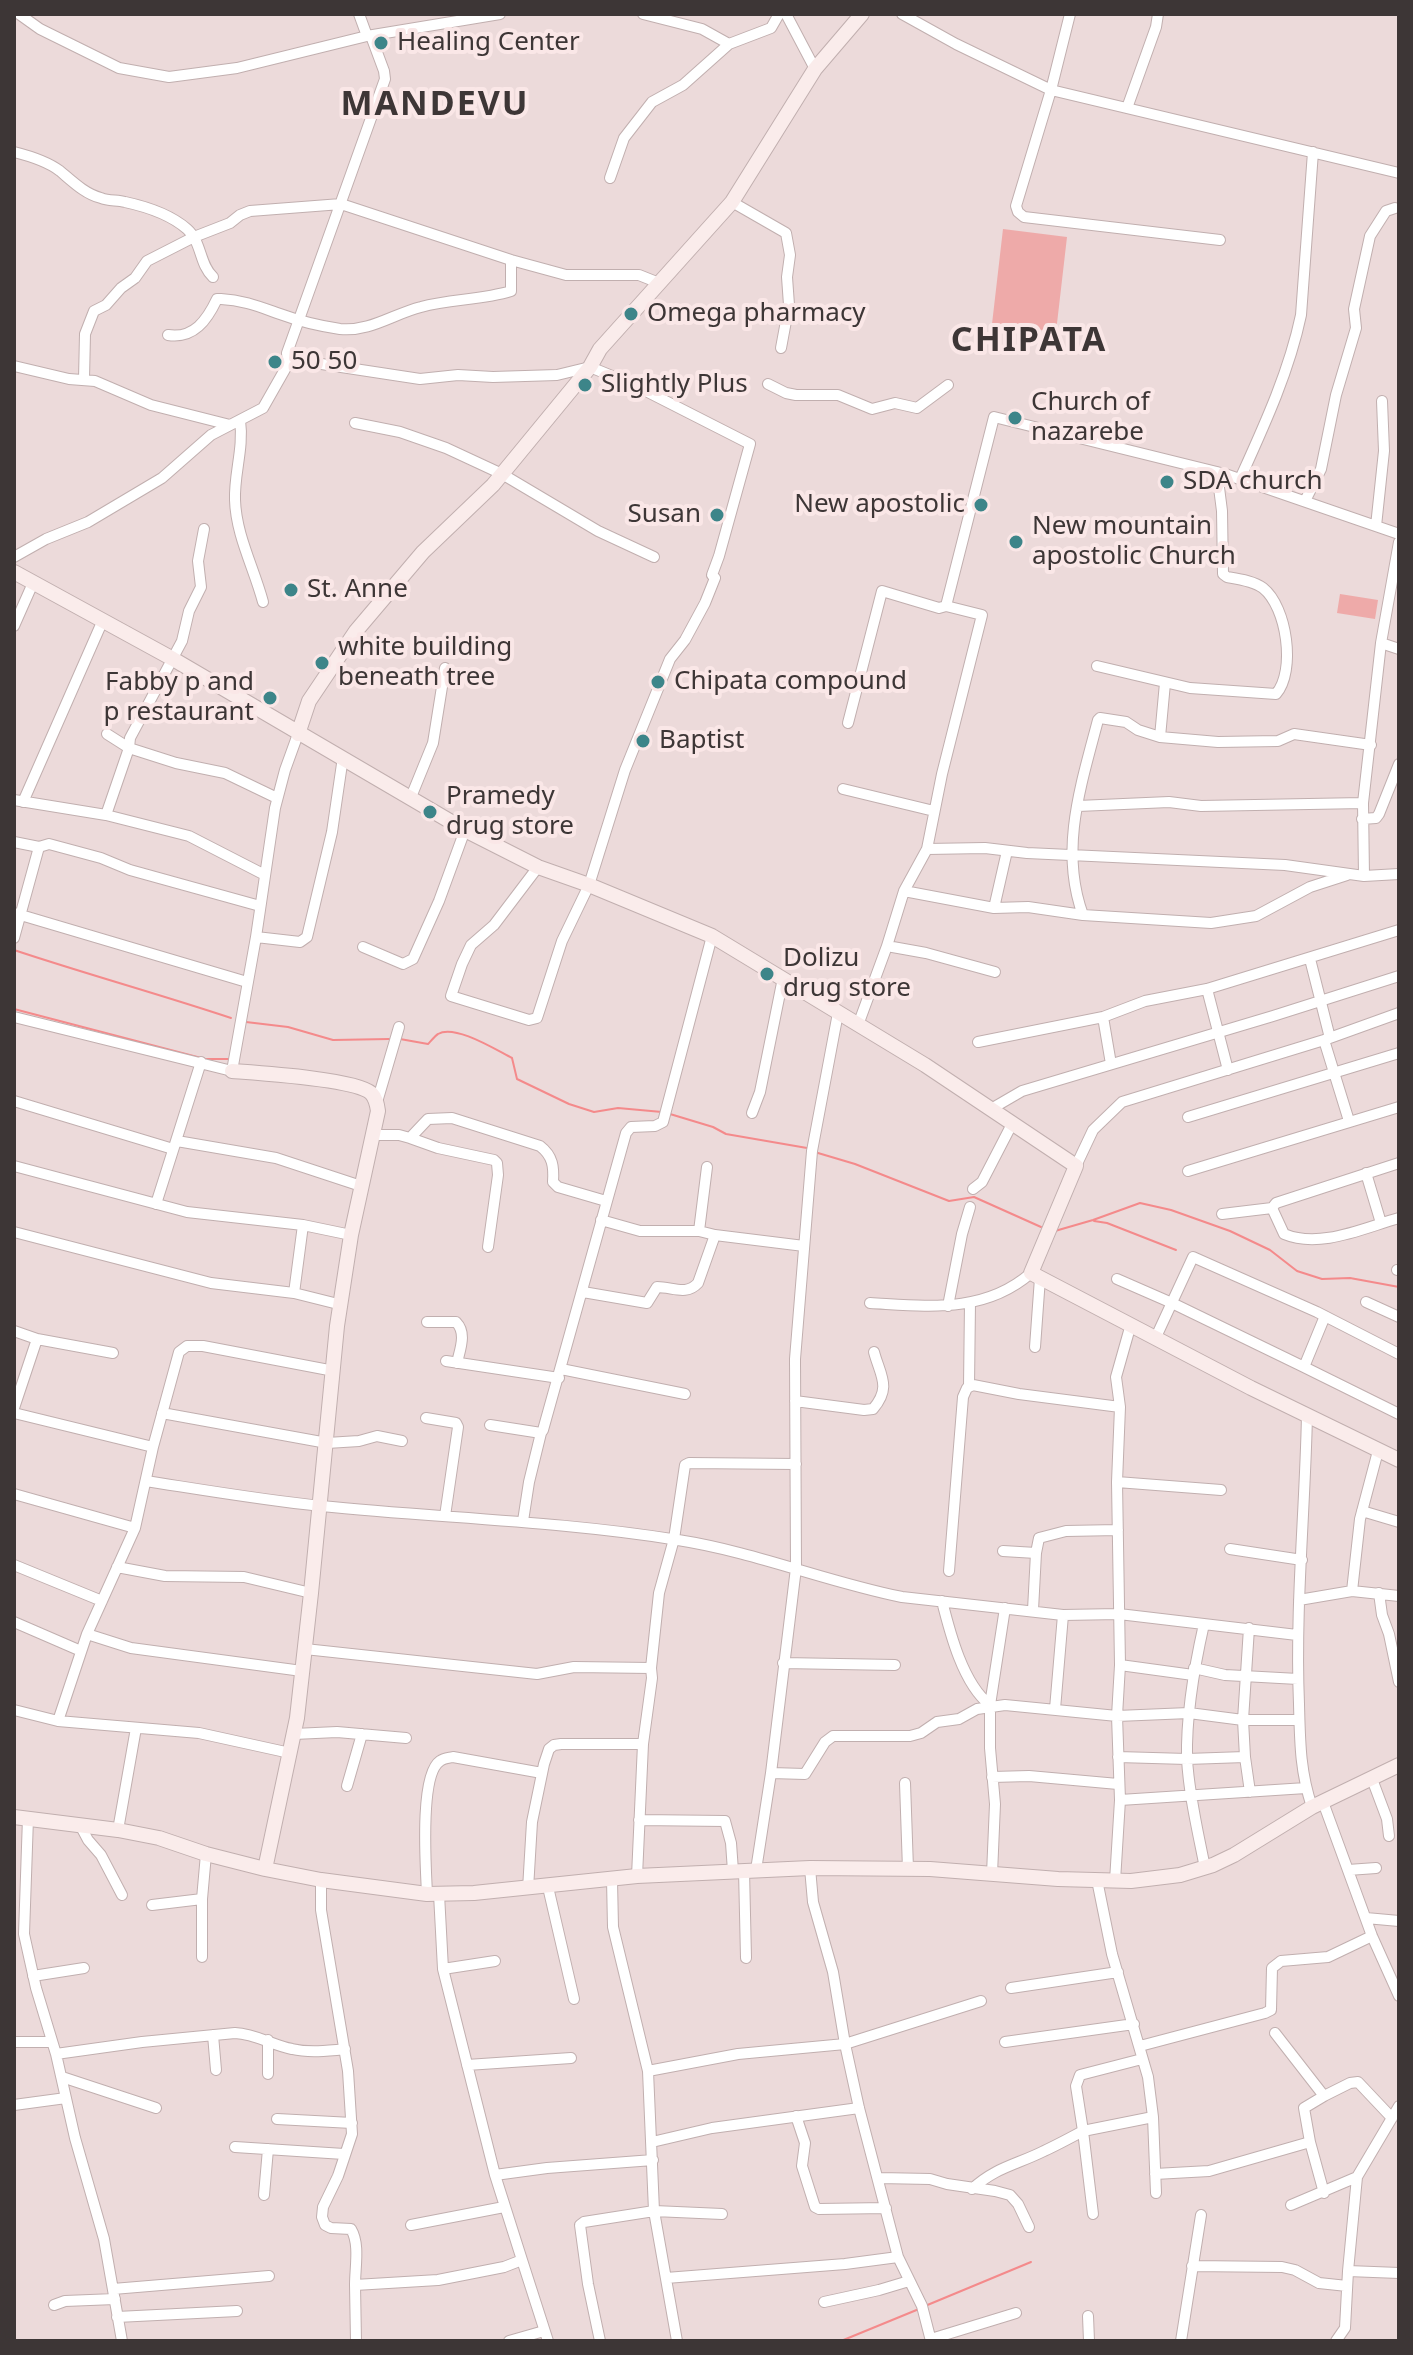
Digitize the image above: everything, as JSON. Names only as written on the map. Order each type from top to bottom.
[{"type":"street","points":[[19,14],[40,29],[119,68],[169,77],[237,68],[369,36],[500,14]]},
{"type":"street","points":[[14,557],[46,539],[88,522],[162,478],[211,435],[263,408],[288,364],[287,353],[385,79],[359,14]]},
{"type":"street","points":[[643,14],[702,29],[729,44]]},
{"type":"street","points":[[610,178],[624,138],[652,102],[683,85],[729,44],[771,28],[779,14]]},
{"type":"street","points":[[786,14],[815,69]]},
{"type":"street","points":[[232,1071],[277,798],[309,701],[356,631],[423,552],[502,474],[590,367],[600,349],[732,202],[815,69],[862,14]]},
{"type":"street","points":[[902,14],[1051,90],[1399,173]]},
{"type":"street","points":[[1070,14],[1016,206],[1018,212],[1024,217],[1220,240]]},
{"type":"street","points":[[1127,108],[1158,14]]},
{"type":"street","points":[[14,152],[45,162],[74,184],[100,198],[169,216],[194,237],[206,270],[213,277]]},
{"type":"street","points":[[1240,479],[1270,414],[1299,325],[1313,152]]},
{"type":"street","points":[[732,202],[786,233],[790,255],[787,277],[789,305],[781,348]]},
{"type":"street","points":[[84,379],[85,334],[94,311],[106,305],[135,278],[147,261],[250,211],[341,204],[566,275],[639,275],[659,283]]},
{"type":"street","points":[[1305,501],[1321,469],[1336,395],[1356,328],[1354,309],[1370,236],[1386,211],[1395,208]]},
{"type":"street","points":[[168,335],[182,335],[195,330],[217,299],[251,303],[300,321],[355,330],[369,327],[420,307],[508,293],[513,280],[511,260]]},
{"type":"street","points":[[287,353],[315,363],[420,379],[458,375],[557,375],[590,367],[634,385],[750,444],[712,575],[715,578],[685,640],[670,659],[625,770],[589,885],[562,941],[537,1018],[529,1020],[451,996],[471,945],[494,925],[538,867]]},
{"type":"street","points":[[14,366],[102,383],[158,407],[235,422]]},
{"type":"street","points":[[768,384],[796,395],[838,395],[872,409],[895,403],[917,408],[948,385]]},
{"type":"street","points":[[1376,526],[1384,451],[1382,401]]},
{"type":"street","points":[[946,606],[994,417],[1217,472],[1399,534]]},
{"type":"street","points":[[235,422],[243,442],[235,499],[238,528],[263,602]]},
{"type":"street","points":[[355,423],[400,432],[446,448],[502,474],[598,531],[654,557]]},
{"type":"street","points":[[1097,666],[1190,688],[1276,694],[1281,688],[1288,653],[1280,616],[1267,591],[1260,585],[1223,574],[1222,511],[1217,472]]},
{"type":"street","points":[[106,815],[130,738],[182,641],[189,611],[201,587],[198,561],[204,529]]},
{"type":"street","points":[[1364,876],[1363,803],[1381,643],[1396,588],[1399,542]]},
{"type":"street","points":[[14,572],[173,659],[465,830],[538,867],[712,936],[925,1065],[1076,1166]]},
{"type":"street","points":[[14,626],[33,583]]},
{"type":"street","points":[[848,723],[882,591],[939,608],[946,606],[982,615],[927,849],[904,891],[858,1025]]},
{"type":"street","points":[[103,620],[18,801],[106,815],[189,836],[265,875]]},
{"type":"street","points":[[1381,643],[1399,649]]},
{"type":"street","points":[[411,797],[433,743],[445,668]]},
{"type":"street","points":[[1160,737],[1165,683]]},
{"type":"street","points":[[1083,915],[1075,891],[1071,855],[1081,779],[1098,720],[1105,718],[1126,722],[1138,730],[1160,737],[1218,742],[1278,741],[1294,734],[1371,745]]},
{"type":"street","points":[[107,734],[129,748],[176,763],[225,773],[277,798]]},
{"type":"street","points":[[256,937],[300,942],[307,937],[332,832],[343,757]]},
{"type":"street","points":[[1362,819],[1376,818],[1379,814],[1399,764]]},
{"type":"street","points":[[843,789],[934,811]]},
{"type":"street","points":[[1078,806],[1169,802],[1201,806],[1363,803]]},
{"type":"street","points":[[363,947],[403,964],[413,959],[439,901],[465,830]]},
{"type":"street","points":[[14,842],[62,847],[130,870],[260,906]]},
{"type":"street","points":[[14,938],[18,913],[39,847]]},
{"type":"street","points":[[927,849],[985,848],[1285,865],[1364,876],[1399,874]]},
{"type":"street","points":[[994,908],[1007,851]]},
{"type":"street","points":[[904,891],[994,908],[1028,907],[1083,915],[1211,923],[1263,913],[1310,887],[1349,874]]},
{"type":"street","points":[[18,913],[247,982]]},
{"type":"street","points":[[978,1042],[1103,1017],[1145,1001],[1207,989],[1399,930]]},
{"type":"street","points":[[523,1521],[541,1433],[628,1129],[663,1122],[712,936]]},
{"type":"street","points":[[887,946],[995,972]]},
{"type":"street","points":[[1310,959],[1321,1001],[1333,1075],[1349,1121]]},
{"type":"street","points":[[991,1109],[1022,1091],[1399,976]]},
{"type":"street","points":[[752,1113],[760,1092],[783,978]]},
{"type":"street","points":[[1207,989],[1228,1070]]},
{"type":"street","points":[[746,1958],[744,1871],[771,1773],[796,1568],[795,1359],[815,1127],[838,1013]]},
{"type":"street","points":[[1035,1347],[1036,1276],[1076,1166],[1093,1130],[1122,1102],[1327,1039],[1399,1013]]},
{"type":"street","points":[[14,1017],[232,1071],[352,1086],[370,1093],[377,1102]]},
{"type":"street","points":[[1103,1017],[1111,1064]]},
{"type":"street","points":[[265,1869],[294,1734],[337,1326],[351,1235],[378,1111],[377,1102],[399,1027]]},
{"type":"street","points":[[1188,1117],[1399,1053]]},
{"type":"street","points":[[156,1204],[201,1062]]},
{"type":"street","points":[[14,1101],[175,1145],[276,1158],[361,1186]]},
{"type":"street","points":[[1188,1171],[1399,1107]]},
{"type":"street","points":[[410,1138],[428,1119],[445,1117],[540,1146],[547,1151],[554,1165],[553,1182],[558,1187],[606,1201]]},
{"type":"street","points":[[973,1189],[982,1182],[1012,1124]]},
{"type":"street","points":[[372,1135],[399,1135],[438,1148],[494,1160],[498,1175],[488,1247]]},
{"type":"street","points":[[1222,1214],[1272,1208],[1276,1203],[1399,1163]]},
{"type":"street","points":[[14,1166],[197,1214],[303,1225],[351,1235]]},
{"type":"street","points":[[699,1231],[707,1167]]},
{"type":"street","points":[[1366,1173],[1381,1223]]},
{"type":"street","points":[[948,1306],[970,1207]]},
{"type":"street","points":[[1272,1208],[1281,1230],[1288,1237],[1327,1238],[1399,1218]]},
{"type":"street","points":[[601,1220],[640,1231],[699,1231],[804,1246]]},
{"type":"street","points":[[294,1293],[303,1225]]},
{"type":"street","points":[[14,1232],[211,1283],[294,1293],[342,1305]]},
{"type":"street","points":[[583,1292],[647,1303],[657,1287],[692,1289],[698,1283],[715,1235]]},
{"type":"street","points":[[1156,1337],[1193,1257],[1325,1316],[1399,1354]]},
{"type":"street","points":[[870,1303],[948,1306],[970,1303],[1036,1276]]},
{"type":"street","points":[[1036,1276],[1399,1460]]},
{"type":"street","points":[[1117,1279],[1399,1414]]},
{"type":"street","points":[[1366,1302],[1399,1317]]},
{"type":"street","points":[[949,1571],[963,1397],[969,1386],[970,1303]]},
{"type":"street","points":[[1304,1367],[1325,1316]]},
{"type":"street","points":[[427,1322],[456,1322],[462,1328],[451,1362],[560,1373],[685,1394]]},
{"type":"street","points":[[1115,1881],[1120,1800],[1117,1482],[1120,1407],[1116,1377],[1131,1324]]},
{"type":"street","points":[[14,1331],[37,1339],[113,1353]]},
{"type":"street","points":[[37,1339],[14,1410],[153,1447]]},
{"type":"street","points":[[58,1721],[87,1634],[135,1528],[179,1352],[187,1346],[203,1346],[334,1371]]},
{"type":"street","points":[[795,1401],[873,1409],[884,1394],[874,1352]]},
{"type":"street","points":[[969,1386],[1120,1407]]},
{"type":"street","points":[[162,1413],[327,1443],[359,1441],[377,1436],[402,1441]]},
{"type":"street","points":[[1307,1415],[1297,1635],[1301,1769],[1306,1788],[1318,1804],[1348,1870],[1372,1936],[1399,1996]]},
{"type":"street","points":[[426,1418],[456,1423],[458,1427],[445,1516]]},
{"type":"street","points":[[490,1425],[541,1433]]},
{"type":"street","points":[[1352,1591],[1362,1511],[1378,1451]]},
{"type":"street","points":[[637,1876],[643,1744],[659,1593],[674,1539],[687,1464],[796,1464]]},
{"type":"street","points":[[146,1481],[320,1506],[566,1524],[674,1539],[743,1552],[876,1592],[942,1601],[1063,1615],[1119,1614],[1297,1635]]},
{"type":"street","points":[[1117,1482],[1221,1490]]},
{"type":"street","points":[[14,1494],[135,1528]]},
{"type":"street","points":[[1362,1511],[1399,1522]]},
{"type":"street","points":[[1033,1610],[1038,1540],[1066,1531],[1118,1530]]},
{"type":"street","points":[[1230,1549],[1302,1560]]},
{"type":"street","points":[[1003,1551],[1036,1553]]},
{"type":"street","points":[[14,1565],[102,1601]]},
{"type":"street","points":[[117,1567],[165,1576],[244,1577],[311,1593]]},
{"type":"street","points":[[1299,1600],[1352,1591],[1399,1596]]},
{"type":"street","points":[[1379,1593],[1399,1682]]},
{"type":"street","points":[[942,1601],[957,1655],[991,1706]]},
{"type":"street","points":[[992,1874],[995,1804],[991,1706],[1005,1608]]},
{"type":"street","points":[[1055,1709],[1063,1615]]},
{"type":"street","points":[[14,1622],[81,1651]]},
{"type":"street","points":[[1204,1624],[1193,1671],[1187,1759],[1205,1868]]},
{"type":"street","points":[[1249,1628],[1243,1720],[1250,1792]]},
{"type":"street","points":[[87,1634],[131,1648],[302,1671]]},
{"type":"street","points":[[305,1649],[537,1674],[574,1667],[651,1668]]},
{"type":"street","points":[[783,1663],[895,1665]]},
{"type":"street","points":[[1120,1665],[1298,1679]]},
{"type":"street","points":[[771,1773],[805,1774],[825,1742],[833,1736],[910,1736],[921,1733],[937,1722],[959,1719],[977,1709],[991,1706],[1117,1716],[1189,1713],[1243,1720],[1299,1720]]},
{"type":"street","points":[[14,1710],[58,1721],[199,1733],[290,1753]]},
{"type":"street","points":[[118,1830],[136,1728]]},
{"type":"street","points":[[294,1734],[337,1732],[406,1738]]},
{"type":"street","points":[[347,1786],[362,1734]]},
{"type":"street","points":[[528,1889],[532,1822],[549,1749],[554,1745],[643,1744]]},
{"type":"street","points":[[509,2341],[546,2336],[495,2175],[443,1969],[426,1803],[434,1768],[440,1761],[453,1757],[542,1773]]},
{"type":"street","points":[[1118,1757],[1245,1757]]},
{"type":"street","points":[[122,2341],[104,2239],[75,2138],[24,1934],[21,1817],[159,1838],[206,1854],[321,1880],[433,1894],[528,1889],[637,1876],[810,1868],[908,1869],[1115,1881],[1157,1879],[1205,1868],[1234,1855],[1318,1804],[1399,1765]]},
{"type":"street","points":[[992,1777],[1029,1776],[1118,1784]]},
{"type":"street","points":[[1372,1779],[1387,1819],[1389,1836]]},
{"type":"street","points":[[905,1783],[908,1869]]},
{"type":"street","points":[[1120,1800],[1306,1788]]},
{"type":"street","points":[[639,1820],[725,1821],[744,1871]]},
{"type":"street","points":[[80,1825],[101,1855],[122,1895]]},
{"type":"street","points":[[202,1957],[206,1854]]},
{"type":"street","points":[[810,1868],[813,1902],[833,1972],[859,2108],[898,2257],[922,2306],[931,2340],[1016,2313]]},
{"type":"street","points":[[1348,1870],[1376,1868]]},
{"type":"street","points":[[321,1880],[321,1910],[345,2049],[352,2123],[351,2142],[323,2207],[322,2217],[325,2225],[331,2228],[351,2229],[354,2232],[356,2341]]},
{"type":"street","points":[[612,1880],[613,1927],[648,2071],[654,2211],[677,2341]]},
{"type":"street","points":[[1097,1880],[1118,1972],[1148,2077],[1156,2193]]},
{"type":"street","points":[[548,1887],[574,1999]]},
{"type":"street","points":[[152,1905],[202,1899]]},
{"type":"street","points":[[1366,1918],[1399,1921]]},
{"type":"street","points":[[1140,2046],[1265,2013],[1271,2010],[1272,1968],[1281,1961],[1328,1957],[1372,1936]]},
{"type":"street","points":[[443,1969],[495,1961]]},
{"type":"street","points":[[33,1976],[84,1968]]},
{"type":"street","points":[[1011,1988],[1118,1972]]},
{"type":"street","points":[[648,2071],[738,2054],[845,2044],[981,2001]]},
{"type":"street","points":[[1005,2042],[1134,2024]]},
{"type":"street","points":[[1275,2033],[1324,2096]]},
{"type":"street","points":[[56,2054],[142,2042],[247,2034],[293,2050],[322,2052],[345,2049]]},
{"type":"street","points":[[213,2035],[216,2070]]},
{"type":"street","points":[[268,2040],[268,2074]]},
{"type":"street","points":[[14,2042],[52,2042]]},
{"type":"street","points":[[467,2065],[571,2058]]},
{"type":"street","points":[[1093,2214],[1076,2086],[1080,2075],[1142,2059]]},
{"type":"street","points":[[62,2077],[156,2108]]},
{"type":"street","points":[[1324,2193],[1304,2108],[1350,2083],[1358,2082],[1392,2118]]},
{"type":"street","points":[[14,2105],[66,2098]]},
{"type":"street","points":[[1349,2341],[1345,2328],[1347,2286],[1357,2177],[1399,2106]]},
{"type":"street","points":[[652,2142],[712,2128],[859,2108]]},
{"type":"street","points":[[796,2116],[805,2143],[802,2166],[815,2207],[886,2208]]},
{"type":"street","points":[[972,2189],[998,2169],[1042,2152],[1083,2131],[1153,2117]]},
{"type":"street","points":[[277,2119],[352,2123]]},
{"type":"street","points":[[1155,2174],[1209,2171],[1310,2142]]},
{"type":"street","points":[[235,2147],[344,2154]]},
{"type":"street","points":[[264,2195],[268,2149]]},
{"type":"street","points":[[495,2175],[653,2160]]},
{"type":"street","points":[[879,2178],[917,2177],[1010,2195],[1029,2227]]},
{"type":"street","points":[[1291,2205],[1357,2177]]},
{"type":"street","points":[[411,2225],[504,2207]]},
{"type":"street","points":[[600,2341],[580,2225],[654,2211],[722,2214]]},
{"type":"street","points":[[1181,2341],[1201,2215]]},
{"type":"street","points":[[666,2278],[898,2257]]},
{"type":"street","points":[[355,2285],[438,2280],[504,2267],[522,2260]]},
{"type":"street","points":[[1192,2266],[1282,2267],[1295,2270],[1319,2283],[1347,2286]]},
{"type":"street","points":[[1348,2271],[1399,2273]]},
{"type":"street","points":[[54,2305],[65,2301],[95,2302],[114,2294],[269,2276]]},
{"type":"street","points":[[824,2302],[909,2281]]},
{"type":"street","points":[[117,2317],[237,2311]]},
{"type":"street","points":[[1088,2316],[1089,2341]]},
{"type":"street","points":[[1336,2341],[1345,2328]]},
{"type":"shaded area","points":[[1003,229],[1067,237],[1056,332],[992,324]]},
{"type":"shaded area","points":[[1340,594],[1378,600],[1375,619],[1337,613]]},
{"type":"waterway","points":[[14,950],[231,1018]]},
{"type":"waterway","points":[[14,1009],[205,1059],[228,1059]]},
{"type":"waterway","points":[[246,1022],[288,1027],[333,1040],[389,1039]]},
{"type":"waterway","points":[[400,1039],[428,1044],[445,1032],[465,1035],[512,1058],[517,1079],[569,1104],[594,1112],[618,1108],[662,1112]]},
{"type":"waterway","points":[[670,1114],[726,1134],[807,1148]]},
{"type":"waterway","points":[[818,1153],[855,1164],[949,1201],[974,1197],[1041,1227]]},
{"type":"waterway","points":[[1055,1231],[1140,1203],[1171,1210],[1230,1231],[1270,1250],[1297,1271],[1322,1279],[1350,1278],[1399,1287]]},
{"type":"waterway","points":[[1094,1221],[1107,1223],[1176,1250]]},
{"type":"waterway","points":[[925,2306],[1031,2262]]},
{"type":"waterway","points":[[841,2341],[919,2309]]},
{"type":"place","name":"Healing Center","points":[[381,43]]},
{"type":"place","name":"Omega pharmacy","points":[[631,314]]},
{"type":"place","name":"50 50","points":[[275,362]]},
{"type":"place","name":"Slightly Plus","points":[[585,385]]},
{"type":"place","name":"Church of nazarebe","points":[[1015,418]]},
{"type":"place","name":"SDA church","points":[[1167,482]]},
{"type":"place","name":"New apostolic","points":[[981,505]]},
{"type":"place","name":"Susan","points":[[717,515]]},
{"type":"place","name":"New mountain apostolic Church","points":[[1016,542]]},
{"type":"place","name":"St. Anne","points":[[291,590]]},
{"type":"place","name":"white building beneath tree","points":[[322,663]]},
{"type":"place","name":"Chipata compound","points":[[658,682]]},
{"type":"place","name":"Fabby p and p restaurant","points":[[270,698]]},
{"type":"place","name":"Baptist","points":[[643,741]]},
{"type":"place","name":"Pramedy drug store","points":[[430,812]]},
{"type":"place","name":"Dolizu drug store","points":[[767,974]]},
{"type":"district","name":"MANDEVU","points":[[435,105]]},
{"type":"district","name":"CHIPATA","points":[[1029,341]]}]
